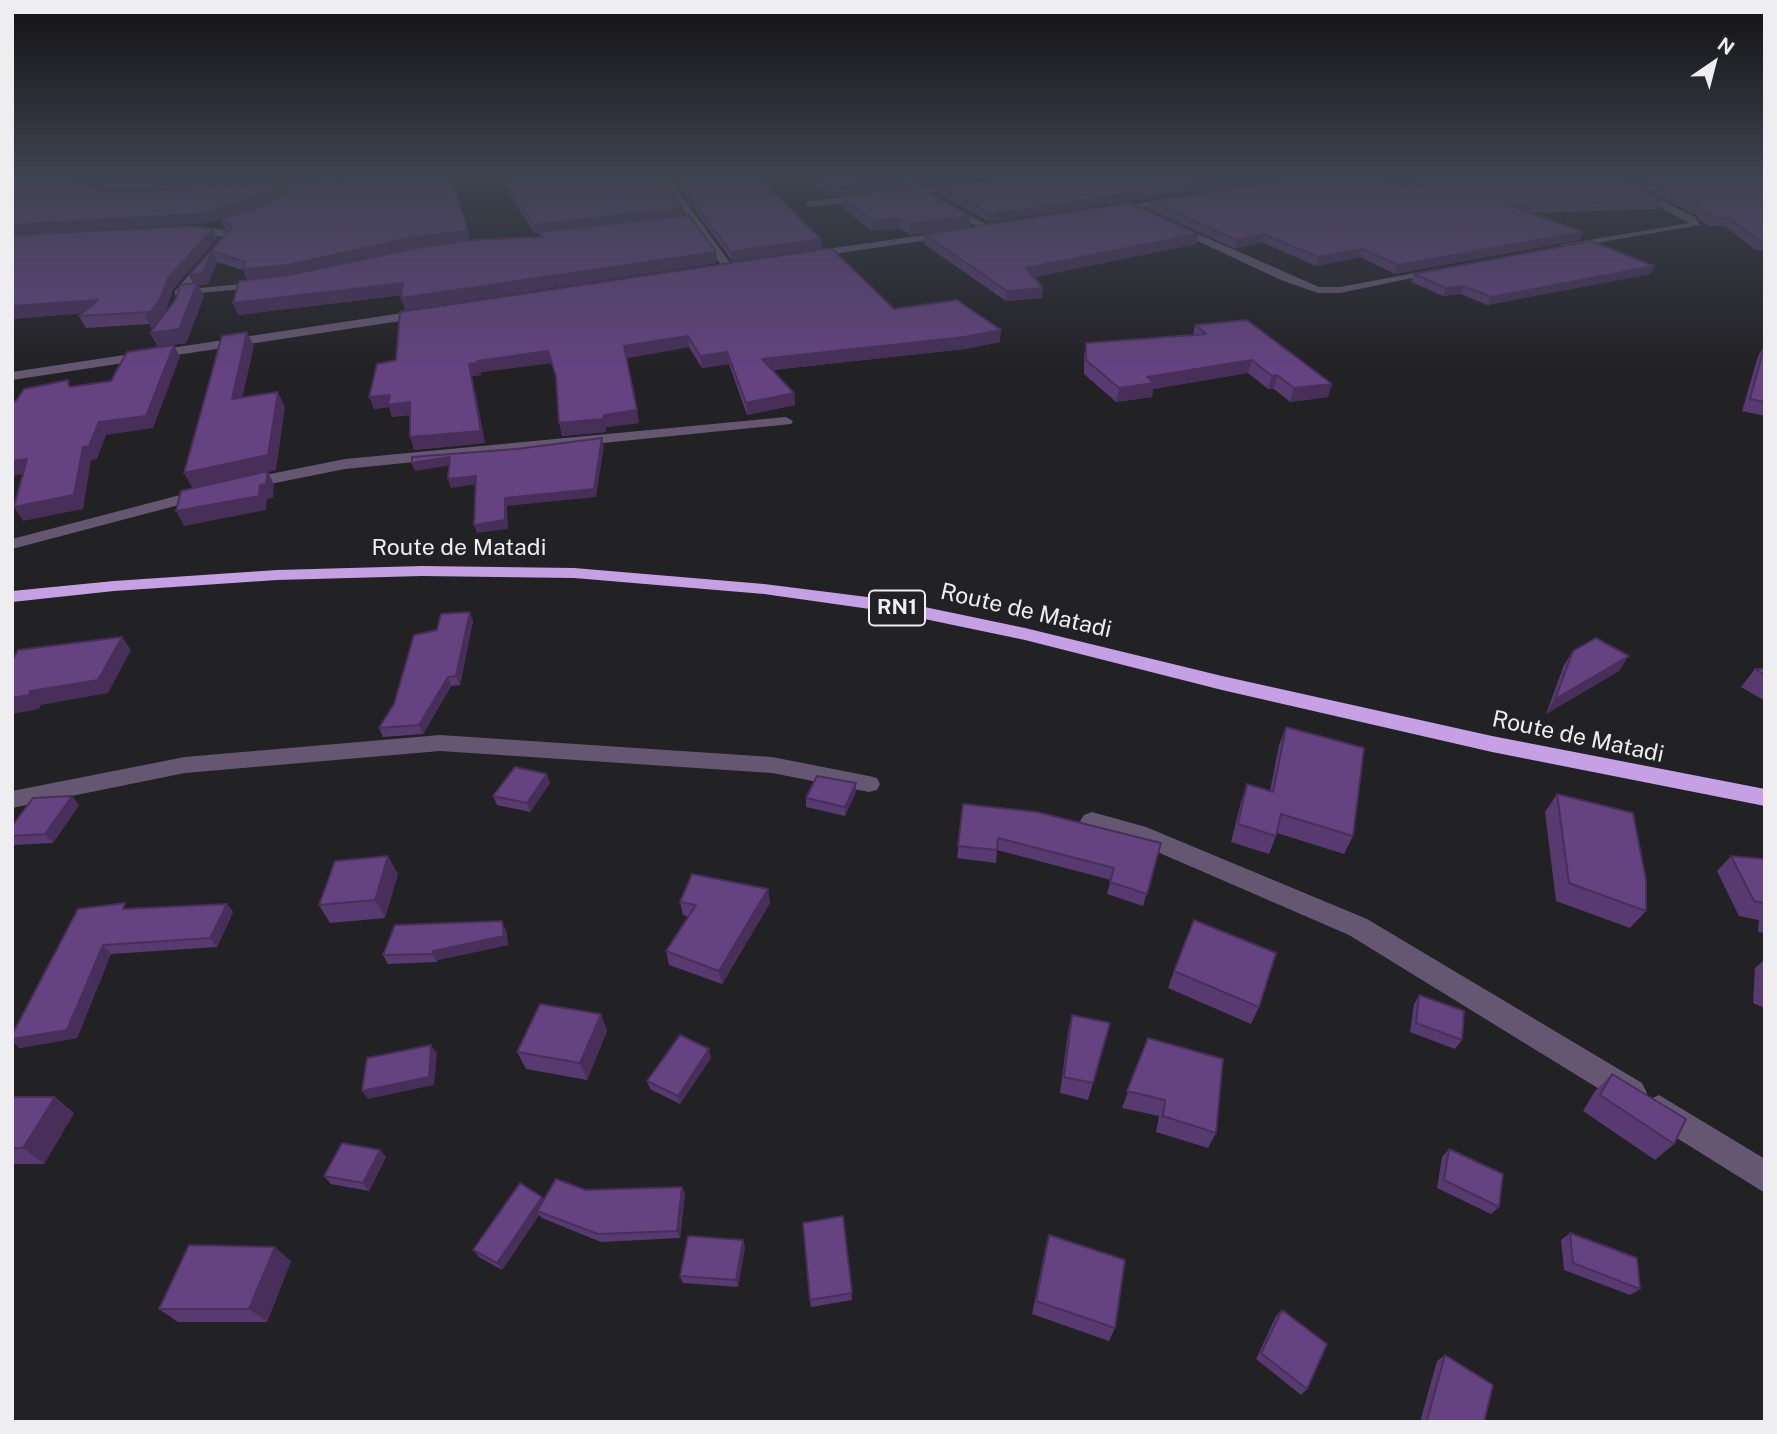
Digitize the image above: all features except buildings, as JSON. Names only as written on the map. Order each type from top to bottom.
[{"type":"highway","name":"Route de Matadi","points":[[12,597],[114,586],[277,575],[422,571],[574,573],[764,589],[891,606],[1492,744],[1765,798]]},
{"type":"street","points":[[224,241],[178,298],[280,283]]},
{"type":"street","points":[[707,241],[722,268],[741,265]]},
{"type":"street","points":[[795,257],[906,241]]},
{"type":"street","points":[[1204,241],[1318,290],[1340,290],[1459,268]]},
{"type":"street","points":[[1549,250],[1602,241]]},
{"type":"street","points":[[12,376],[146,350],[447,310]]},
{"type":"street","points":[[12,544],[225,488],[345,464],[786,421]]},
{"type":"street","points":[[12,800],[185,765],[440,743],[772,765],[869,784]]},
{"type":"street","points":[[1092,821],[1138,833],[1358,927],[1592,1068],[1765,1177]]}]
